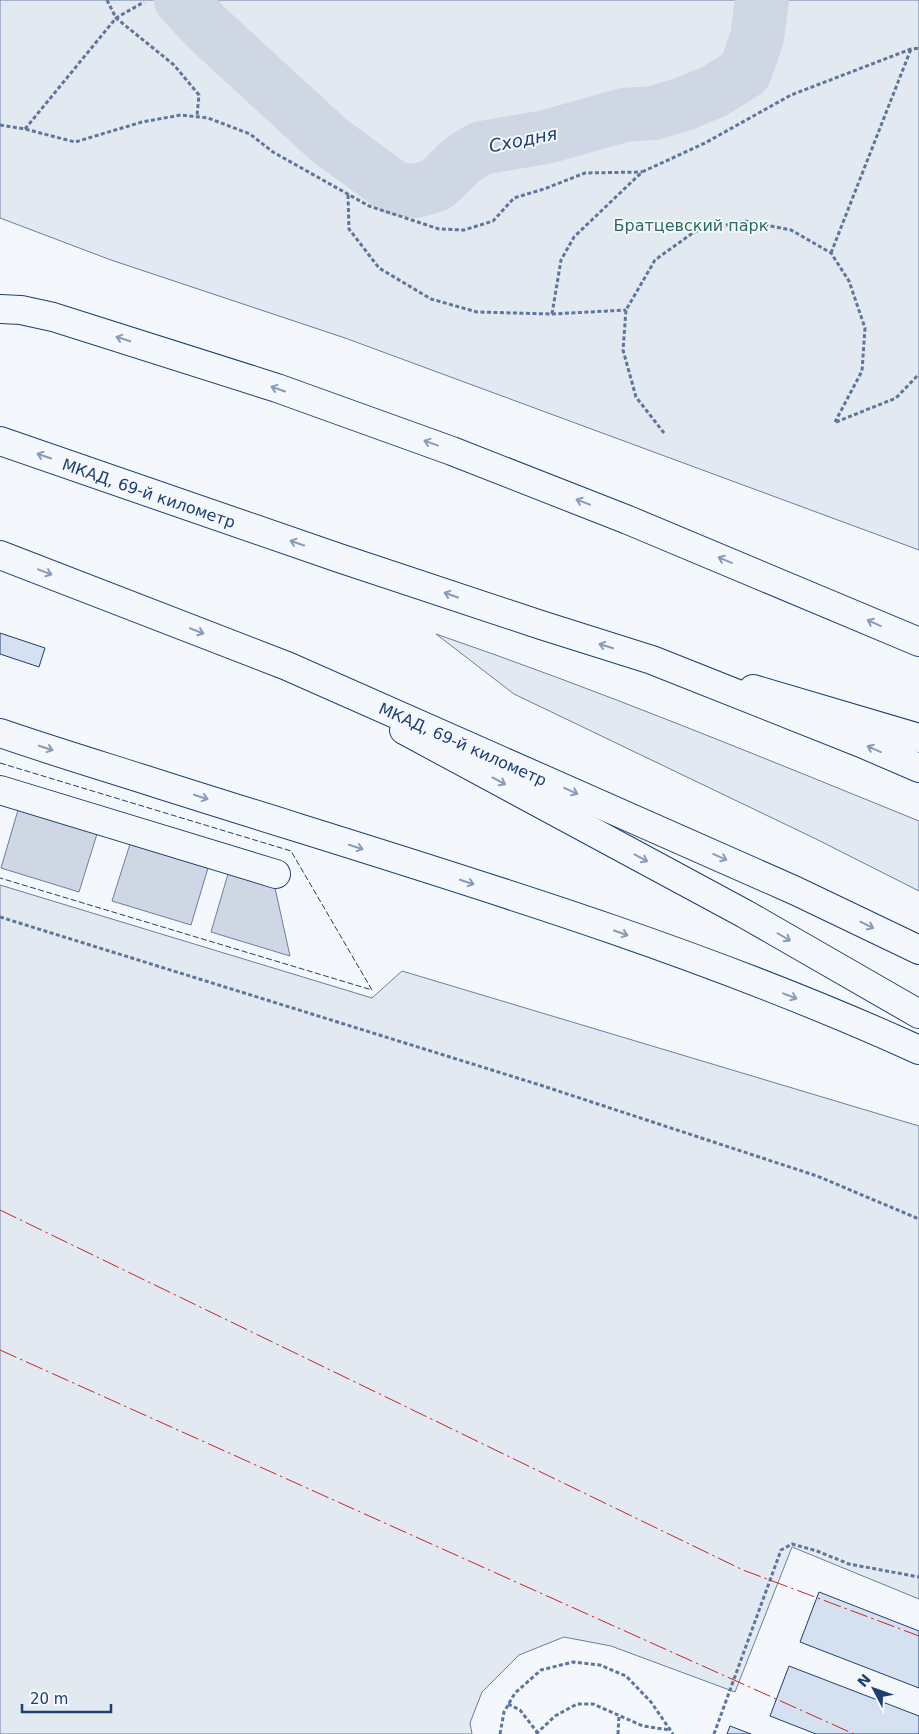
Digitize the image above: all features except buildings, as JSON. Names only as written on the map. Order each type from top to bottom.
[{"type":"main road","points":[[0,309],[20,310],[53,317],[277,388],[452,450],[628,520],[919,642]]},
{"type":"main road","name":"МКАД, 69-й километр","points":[[0,441],[348,561],[652,660],[919,768]]},
{"type":"main road","name":"МКАД, 69-й километр","points":[[0,555],[287,666],[796,891],[919,950]]},
{"type":"main road","points":[[652,660],[919,738]]},
{"type":"main road","points":[[287,666],[745,914],[919,1014]]},
{"type":"main road","points":[[0,733],[421,867],[697,959],[855,1021],[919,1050]]},
{"type":"main road","points":[[0,790],[276,874]]},
{"type":"path","points":[[107,0],[116,18],[174,65],[199,95],[197,116]]},
{"type":"path","points":[[25,129],[116,18],[144,2]]},
{"type":"path","points":[[552,314],[561,260],[574,237],[642,172],[705,143],[791,94],[911,49],[919,48]]},
{"type":"path","points":[[831,253],[911,49]]},
{"type":"path","points":[[0,125],[25,129],[75,142],[142,122],[181,115],[208,118],[250,134],[273,152],[368,206],[439,229],[464,230],[493,221],[514,198],[585,173],[642,172]]},
{"type":"path","points":[[348,195],[349,229],[379,268],[431,299],[477,312],[552,314],[626,310]]},
{"type":"path","points":[[664,433],[636,397],[623,350],[626,310],[655,260],[694,232],[745,221],[791,230],[831,253],[849,281],[865,328],[862,371],[835,422],[896,398],[919,374]]},
{"type":"path","points":[[0,917],[540,1085],[798,1170],[919,1219]]},
{"type":"path","points":[[714,1734],[781,1550],[792,1544],[817,1551],[849,1564],[919,1577]]},
{"type":"path","points":[[500,1734],[504,1712],[515,1693],[541,1670],[573,1662],[600,1664],[626,1676],[651,1702],[673,1734]]},
{"type":"path","points":[[508,1704],[520,1710],[537,1733],[555,1716],[577,1704],[593,1704],[643,1726],[670,1730]]},
{"type":"path","points":[[618,1734],[619,1715]]},
{"type":"green space","name":"Братцевский парк","points":[[0,0],[919,0],[919,550],[345,338],[111,260],[0,218]]},
{"type":"green space","points":[[436,634],[618,701],[919,821],[919,891],[816,839],[514,694]]},
{"type":"green space","points":[[0,885],[372,998],[402,971],[919,1126],[919,1599],[792,1547],[735,1692],[611,1646],[564,1637],[519,1655],[482,1692],[470,1723],[472,1734],[0,1734]]},
{"type":"shaded area","points":[[18,810],[97,834],[79,892],[1,868]]},
{"type":"shaded area","points":[[130,844],[208,868],[191,925],[112,901]]},
{"type":"shaded area","points":[[228,874],[275,888],[290,956],[211,932]]},
{"type":"waterway","name":"Сходня","points":[[181,0],[206,27],[330,141],[396,189],[416,191],[436,185],[463,159],[481,148],[546,137],[624,115],[653,113],[681,105],[715,91],[745,72],[757,38],[762,0]]},
{"type":"fence","points":[[0,763],[291,851],[372,990],[0,878]]},
{"type":"power","points":[[0,1210],[743,1570],[919,1636]]},
{"type":"power","points":[[0,1350],[854,1734]]}]
